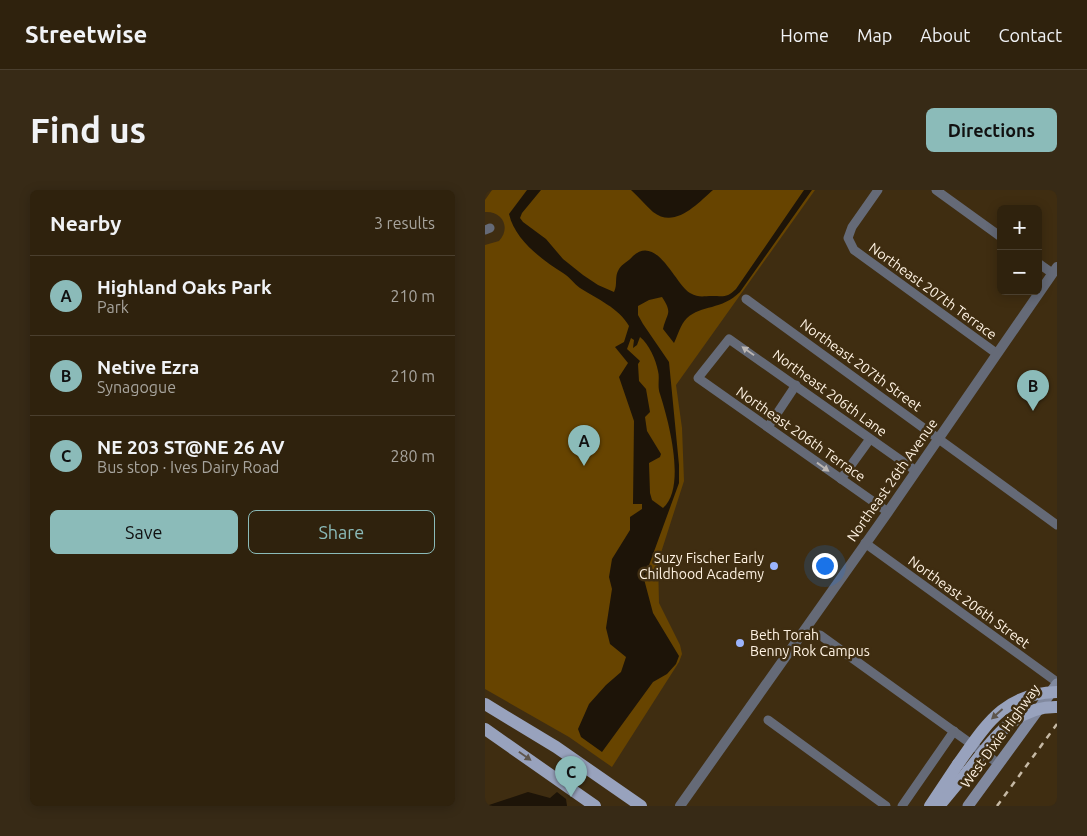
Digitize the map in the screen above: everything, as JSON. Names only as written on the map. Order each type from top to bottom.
[{"type":"main road","name":"West Dixie Highway","points":[[968,806],[1057,683]]},
{"type":"main road","points":[[939,806],[963,767],[984,727],[1000,710],[1024,697],[1057,692]]},
{"type":"main road","points":[[485,704],[556,747],[641,806]]},
{"type":"main road","points":[[930,806],[963,767],[1016,717],[1041,708],[1057,707]]},
{"type":"main road","points":[[485,729],[595,806]]},
{"type":"street","name":"Northeast 207th Terrace","points":[[878,190],[852,227],[848,238],[854,250],[996,353]]},
{"type":"street","points":[[936,190],[997,233]]},
{"type":"street","points":[[1042,265],[1055,270]]},
{"type":"street","name":"Northeast 26th Avenue","points":[[680,806],[888,512],[1055,270]]},
{"type":"street","name":"Northeast 207th Street","points":[[746,299],[1057,525]]},
{"type":"street","name":"Northeast 206th Lane","points":[[698,378],[729,338],[916,471]]},
{"type":"street","name":"Northeast 206th Terrace","points":[[698,378],[888,512]]},
{"type":"street","points":[[768,426],[796,385]]},
{"type":"street","points":[[841,479],[870,439]]},
{"type":"street","name":"Northeast 206th Street","points":[[865,543],[1057,683]]},
{"type":"street","points":[[821,635],[999,764]]},
{"type":"street","points":[[769,720],[886,806]]},
{"type":"street","points":[[902,806],[954,731]]},
{"type":"shaded area","points":[[492,190],[815,190],[676,385],[682,428],[684,481],[658,562],[659,603],[680,645],[682,654],[679,662],[612,767],[569,737],[485,689],[485,245],[499,241],[503,236],[505,226],[501,217],[491,212],[485,212],[485,200]]},
{"type":"shaded area","points":[[527,190],[541,190],[520,218],[546,239],[563,259],[583,275],[598,285],[614,292],[619,269],[633,256],[642,251],[650,251],[665,263],[684,288],[693,295],[722,296],[730,294],[736,289],[804,190],[812,190],[740,292],[726,302],[699,311],[687,318],[674,343],[663,329],[668,310],[662,297],[649,300],[638,306],[638,315],[669,362],[679,465],[679,483],[644,579],[653,613],[679,656],[676,664],[667,674],[653,682],[602,752],[581,737],[578,729],[589,704],[621,672],[626,657],[610,644],[606,628],[612,589],[609,577],[612,559],[630,530],[630,517],[642,509],[642,504],[633,504],[634,421],[619,377],[628,363],[615,347],[624,342],[629,326],[614,309],[580,288],[530,248],[517,232],[509,214]],"holes":[[[640,337],[652,352],[657,367],[659,391],[671,436],[675,469],[674,485],[670,498],[663,508],[652,500],[650,493],[649,463],[660,457],[661,454],[647,431],[645,417],[650,412],[646,389],[639,381],[638,364],[640,361],[627,349],[631,338],[634,340],[633,348],[637,345]]]},
{"type":"shaded area","points":[[631,190],[713,190],[693,208],[685,213],[669,218],[661,217],[653,212]]},
{"type":"shaded area","points":[[528,792],[550,798],[557,792],[566,799],[567,806],[486,806]]},
{"type":"railway","points":[[997,806],[1057,724]]},
{"type":"place","name":"Netive Ezra","points":[[1033,411]]},
{"type":"place","name":"Highland Oaks Park","points":[[584,466]]},
{"type":"place","name":"Suzy Fischer Early Childhood Academy","points":[[774,566]]},
{"type":"place","name":"Beth Torah Benny Rok Campus","points":[[740,643]]},
{"type":"place","name":"NE 203 ST@NE 26 AV","points":[[571,797]]}]
